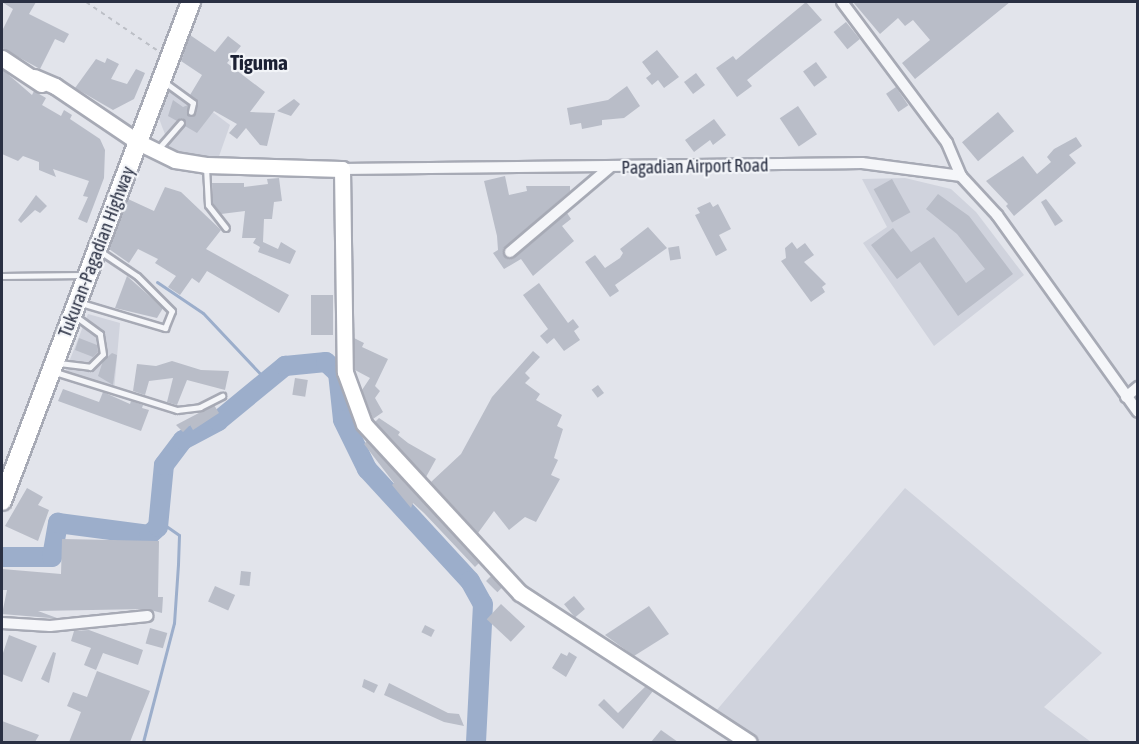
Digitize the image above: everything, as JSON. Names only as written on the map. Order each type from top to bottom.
[{"type":"highway","name":"Tukuran-Pagadian Highway","points":[[4,489],[99,250],[191,2]]},
{"type":"street","points":[[843,2],[947,143],[961,176],[997,215],[1137,412]]},
{"type":"street","name":"Pagadian Airport Road","points":[[2,58],[155,152],[175,160],[207,165],[342,169],[609,168],[862,163],[961,176]]},
{"type":"street","points":[[510,252],[609,168]]},
{"type":"street","points":[[342,169],[345,372],[364,424],[520,593],[749,742]]},
{"type":"street","points":[[1126,397],[1137,387]]},
{"type":"street","points":[[2,623],[50,626],[147,616]]},
{"type":"lane","points":[[162,80],[193,103],[191,112]]},
{"type":"lane","points":[[155,152],[181,123]]},
{"type":"lane","points":[[207,165],[208,205],[226,228]]},
{"type":"lane","points":[[76,309],[165,328],[172,311],[138,276],[99,250]]},
{"type":"lane","points":[[2,276],[89,275]]},
{"type":"lane","points":[[52,366],[90,367],[103,354],[100,334],[76,309]]},
{"type":"lane","points":[[52,366],[177,411],[200,407],[222,396]]},
{"type":"path","points":[[86,2],[170,59]]},
{"type":"shaded area","points":[[170,80],[230,125],[217,162],[171,150],[158,116]]},
{"type":"shaded area","points":[[905,178],[951,189],[976,212],[1024,275],[934,346],[863,243],[887,227],[862,179]]},
{"type":"shaded area","points":[[88,314],[120,323],[114,391],[65,372]]},
{"type":"shaded area","points":[[905,488],[1102,653],[1044,707],[1091,742],[758,742],[716,711]]},
{"type":"building","points":[[2,2],[36,2],[29,14],[69,34],[64,43],[55,39],[40,69],[2,48],[2,31],[13,9]]},
{"type":"building","points":[[806,2],[822,20],[747,80],[752,86],[737,97],[716,68],[733,56],[736,60]]},
{"type":"building","points":[[853,2],[1010,2],[915,79],[902,63],[930,40],[913,20],[905,26],[898,18],[880,34]]},
{"type":"building","points":[[846,22],[860,39],[847,49],[834,32]]},
{"type":"building","points":[[190,35],[215,52],[228,36],[241,46],[227,63],[265,92],[250,112],[275,113],[267,146],[260,145],[246,128],[237,139],[229,133],[237,124],[214,111],[197,133],[185,126],[184,119],[177,121],[168,116],[173,100],[183,107],[188,105],[188,116],[196,113],[198,102],[190,95],[202,75],[181,61]]},
{"type":"building","points":[[657,50],[679,77],[664,88],[658,80],[652,85],[646,78],[651,74],[642,62]]},
{"type":"building","points":[[107,58],[119,64],[111,79],[127,84],[136,69],[145,73],[134,99],[113,110],[75,88],[96,59],[105,63]]},
{"type":"building","points":[[816,62],[827,77],[814,87],[803,71]]},
{"type":"building","points":[[3,70],[32,95],[34,91],[46,98],[42,105],[61,116],[64,110],[72,115],[70,119],[100,139],[105,150],[104,178],[87,223],[78,219],[88,197],[83,196],[89,181],[53,169],[56,177],[39,170],[39,162],[23,156],[18,161],[2,154]]},
{"type":"building","points":[[696,73],[705,85],[693,94],[684,82]]},
{"type":"building","points":[[627,86],[640,106],[624,118],[602,120],[602,125],[582,129],[581,123],[570,125],[567,108],[608,100]]},
{"type":"building","points":[[896,87],[908,105],[898,112],[886,94]]},
{"type":"building","points":[[294,99],[300,104],[291,116],[277,111]]},
{"type":"building","points":[[798,106],[817,134],[799,146],[780,118]]},
{"type":"building","points":[[998,112],[1014,131],[978,161],[962,142]]},
{"type":"building","points":[[714,119],[726,135],[713,145],[710,140],[694,152],[685,140]]},
{"type":"building","points":[[1076,137],[1082,146],[1069,155],[1076,163],[1014,216],[1006,206],[1008,204],[986,181],[1023,156],[1037,174],[1051,162],[1047,157],[1054,149]]},
{"type":"building","points":[[505,176],[509,195],[527,191],[526,186],[570,186],[570,191],[503,249],[505,257],[514,258],[567,213],[571,219],[562,226],[574,241],[533,276],[521,259],[504,269],[493,253],[498,250],[497,236],[484,181]]},
{"type":"building","points":[[279,178],[282,201],[274,202],[272,219],[264,219],[263,242],[278,249],[281,242],[296,251],[290,264],[258,252],[260,247],[253,243],[256,238],[242,238],[245,211],[221,214],[213,203],[212,183],[244,183],[244,187],[268,184],[267,179]]},
{"type":"building","points":[[892,179],[910,212],[892,222],[874,189]]},
{"type":"building","points":[[165,187],[181,192],[221,230],[206,249],[289,295],[279,313],[207,271],[199,283],[192,278],[180,295],[168,287],[176,276],[155,263],[158,259],[138,249],[129,263],[109,249],[128,199],[154,211]]},
{"type":"building","points":[[938,194],[969,216],[1013,274],[958,316],[920,262],[897,279],[871,245],[893,228],[911,252],[934,237],[966,283],[985,269],[957,234],[926,209]]},
{"type":"building","points":[[36,195],[47,206],[40,213],[35,210],[21,223],[18,220]]},
{"type":"building","points":[[1046,199],[1063,221],[1055,226],[1041,202]]},
{"type":"building","points":[[710,202],[713,207],[718,204],[731,229],[719,235],[727,250],[716,256],[695,215],[700,213],[697,208]]},
{"type":"building","points":[[648,227],[667,248],[615,285],[619,291],[610,297],[585,262],[595,255],[605,268],[620,258],[623,253],[620,249]]},
{"type":"building","points":[[792,242],[797,249],[805,243],[814,255],[804,262],[826,284],[822,287],[825,292],[811,302],[781,261],[786,258],[785,248]]},
{"type":"building","points":[[679,246],[681,259],[670,261],[668,248]]},
{"type":"building","points":[[127,276],[163,308],[157,318],[115,308]]},
{"type":"building","points":[[539,283],[568,323],[573,319],[579,327],[574,331],[580,340],[564,351],[554,338],[547,344],[540,336],[548,329],[523,295]]},
{"type":"building","points":[[311,295],[333,295],[333,335],[311,335]]},
{"type":"building","points":[[79,338],[97,345],[98,352],[93,357],[75,350]]},
{"type":"building","points":[[354,338],[364,343],[362,347],[388,359],[375,386],[380,391],[375,398],[383,412],[373,419],[362,390],[370,378],[355,370]]},
{"type":"building","points":[[533,351],[540,357],[525,373],[530,378],[525,383],[540,394],[536,400],[562,415],[557,426],[563,429],[554,458],[558,460],[551,475],[560,479],[536,522],[525,517],[509,530],[494,511],[478,533],[431,482],[461,454],[492,397]]},
{"type":"building","points":[[112,353],[117,355],[113,385],[98,376],[103,361]]},
{"type":"building","points":[[172,361],[201,370],[229,371],[225,390],[187,380],[177,405],[167,402],[173,378],[149,381],[145,395],[133,391],[137,364],[156,366]]},
{"type":"building","points":[[295,378],[308,380],[305,397],[292,395]]},
{"type":"building","points":[[598,385],[604,393],[598,398],[592,390]]},
{"type":"building","points":[[63,389],[99,402],[103,392],[130,404],[131,401],[143,405],[142,408],[149,410],[141,431],[58,401]]},
{"type":"building","points":[[214,405],[219,413],[193,430],[190,425],[183,432],[176,425]]},
{"type":"building","points":[[379,418],[400,432],[398,435],[408,443],[436,459],[426,477],[375,422]]},
{"type":"building","points":[[367,441],[479,563],[475,567],[413,503],[411,508],[364,444]]},
{"type":"building","points":[[27,488],[43,497],[38,505],[49,510],[38,541],[5,526]]},
{"type":"building","points":[[62,539],[159,541],[158,597],[163,597],[162,613],[146,609],[38,611],[57,618],[2,614],[7,590],[2,590],[2,569],[61,574]]},
{"type":"building","points":[[241,571],[251,572],[249,586],[240,585]]},
{"type":"building","points":[[491,576],[502,587],[497,592],[486,581]]},
{"type":"building","points":[[215,586],[235,595],[228,610],[208,602]]},
{"type":"building","points":[[574,596],[585,609],[575,617],[564,604]]},
{"type":"building","points":[[501,604],[525,627],[511,642],[487,619]]},
{"type":"building","points":[[649,606],[669,634],[634,656],[605,635]]},
{"type":"building","points":[[425,625],[435,630],[431,637],[421,632]]},
{"type":"building","points":[[150,628],[167,633],[163,648],[146,643]]},
{"type":"building","points":[[89,630],[143,650],[138,665],[103,653],[96,670],[84,665],[91,648],[71,641],[74,631]]},
{"type":"building","points":[[9,635],[37,646],[22,682],[2,674],[2,656]]},
{"type":"building","points":[[53,652],[56,653],[49,683],[41,679]]},
{"type":"building","points":[[569,652],[577,657],[566,677],[552,668],[561,653],[567,656]]},
{"type":"building","points":[[97,671],[150,691],[130,742],[69,742],[81,712],[67,706],[73,692],[87,697]]},
{"type":"building","points":[[364,679],[378,685],[374,693],[362,687]]},
{"type":"building","points":[[389,683],[448,713],[459,714],[464,726],[444,722],[384,695]]},
{"type":"building","points":[[646,686],[653,691],[623,729],[598,705],[604,699],[618,713]]},
{"type":"building","points":[[2,721],[39,735],[35,742],[2,742]]},
{"type":"building","points":[[661,730],[678,742],[651,742]]},
{"type":"waterway","points":[[157,282],[203,313],[267,381]]},
{"type":"waterway","points":[[2,557],[52,557],[58,523],[149,535],[158,527],[164,465],[183,440],[218,421],[285,366],[326,362],[338,373],[343,420],[367,469],[470,581],[483,604],[476,742]]},
{"type":"waterway","points":[[143,742],[174,623],[179,535],[159,521]]},
{"type":"district","name":"Tiguma","points":[[259,62]]}]
